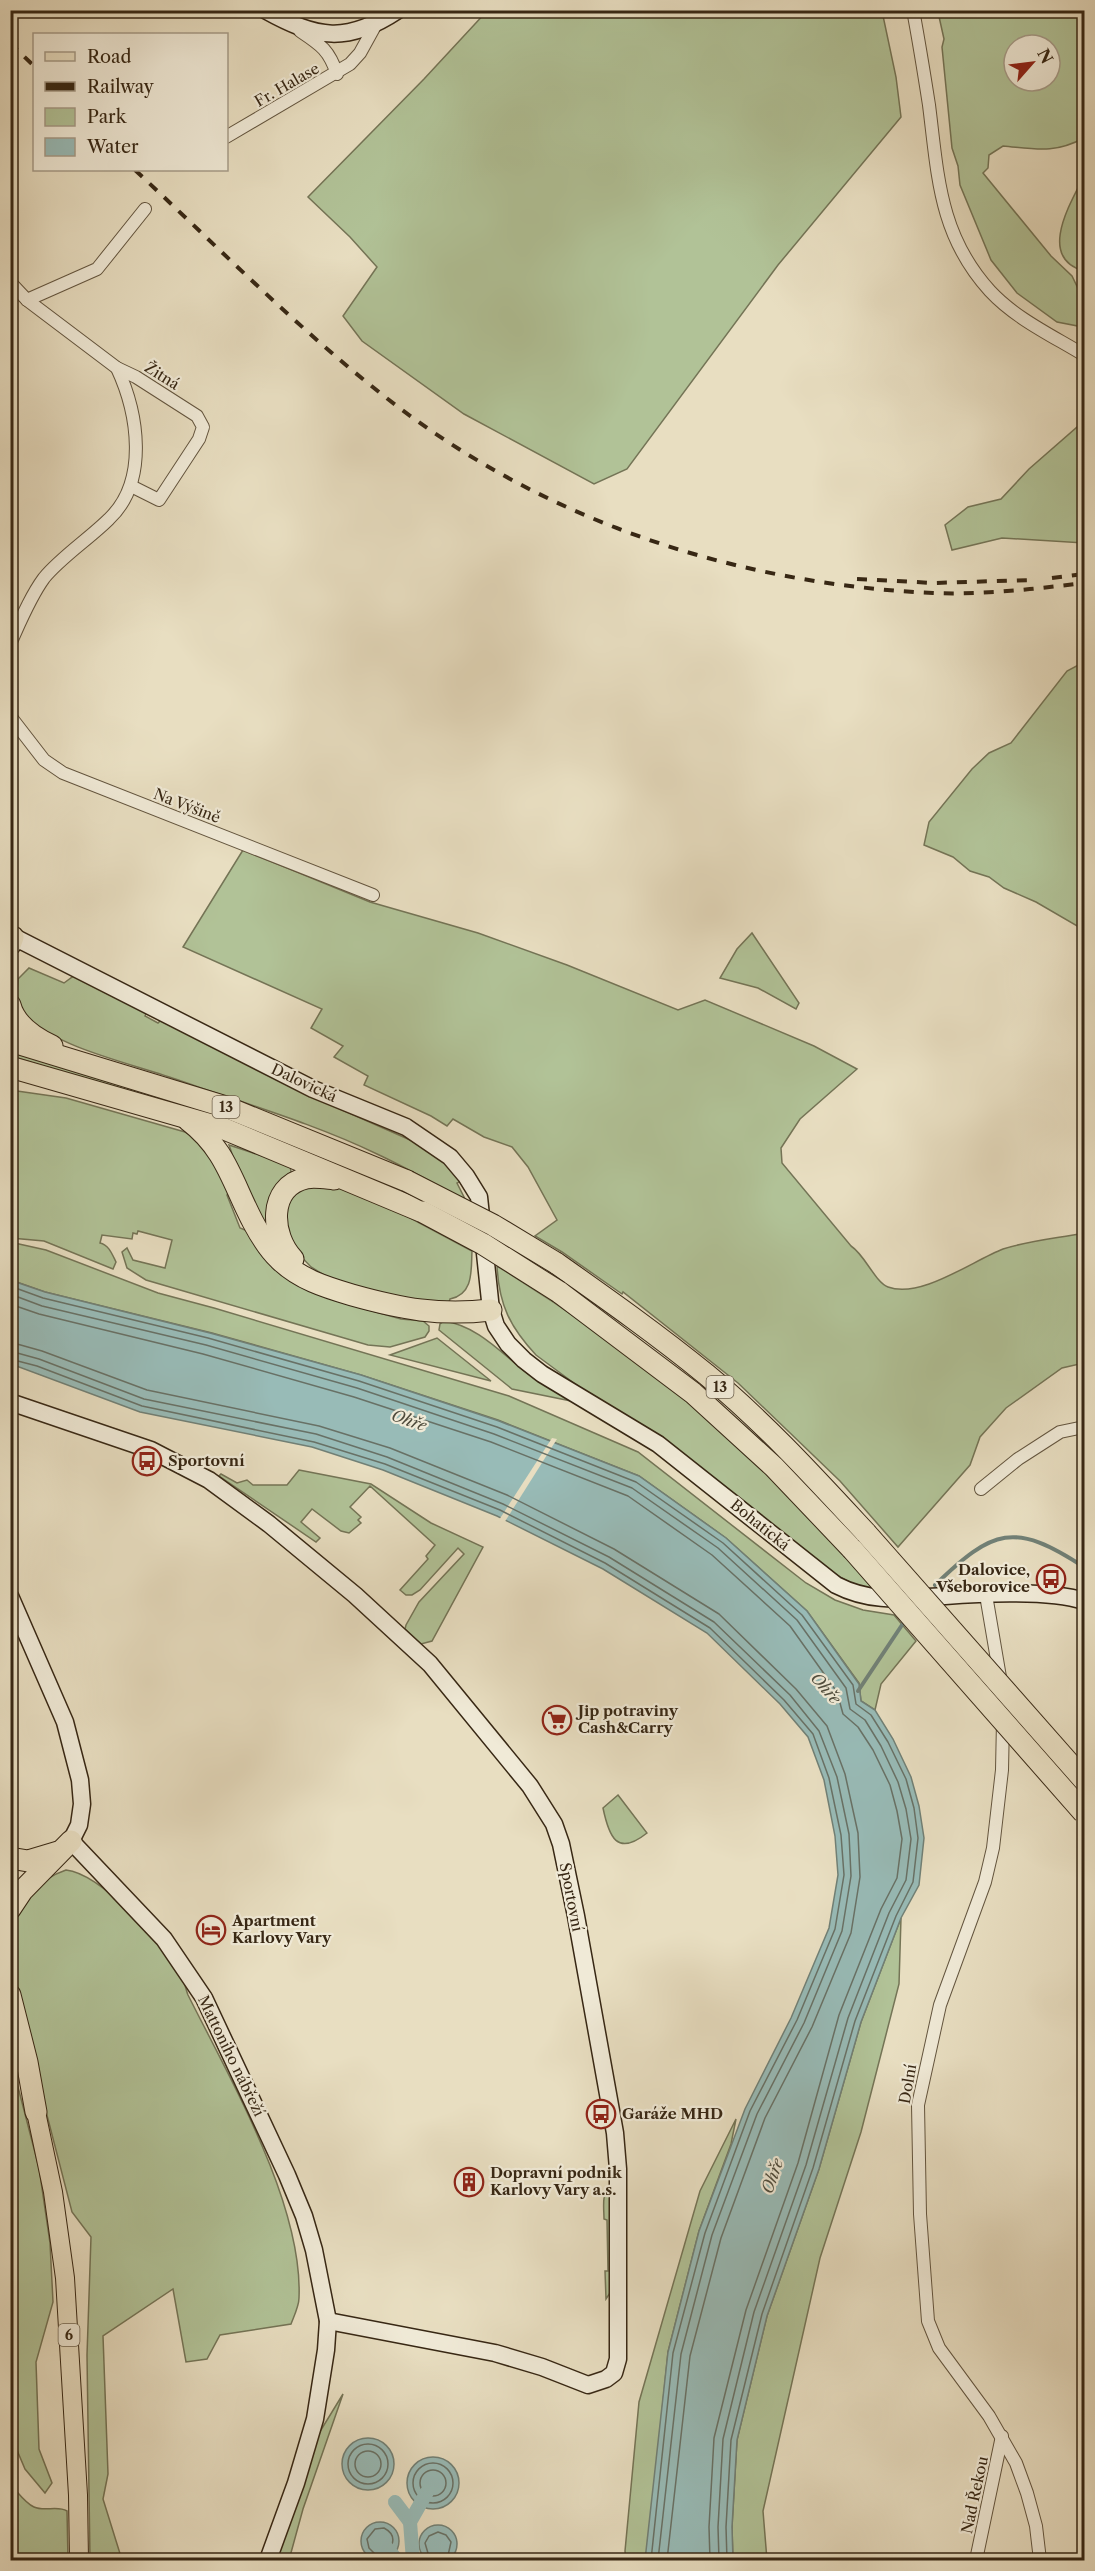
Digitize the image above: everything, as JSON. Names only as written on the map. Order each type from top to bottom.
[{"type":"highway","points":[[10,1005],[12,1013],[39,1040],[99,1068]]},
{"type":"highway","name":"13","points":[[10,1041],[226,1107],[349,1155],[407,1181],[493,1225],[556,1263],[630,1315],[708,1375],[788,1449],[866,1533],[1084,1780]]},
{"type":"highway","name":"13","points":[[10,1067],[222,1128],[354,1181],[423,1212],[483,1244],[559,1292],[693,1393],[774,1467],[852,1549],[1084,1813]]},
{"type":"highway","points":[[10,1081],[77,1087]]},
{"type":"highway","points":[[185,1117],[212,1143],[232,1172],[252,1221],[278,1259],[305,1278],[397,1308],[439,1313],[491,1310]]},
{"type":"highway","points":[[331,1288],[300,1266],[285,1251],[276,1221],[277,1207],[283,1194],[299,1180],[308,1177],[354,1181]]},
{"type":"highway","points":[[10,1858],[28,1861],[66,1846]]},
{"type":"highway","points":[[10,1909],[22,1891],[66,1846]]},
{"type":"highway","name":"6","points":[[11,1997],[27,2062],[36,2112]]},
{"type":"highway","name":"6","points":[[10,2040],[36,2112]]},
{"type":"main road","name":"6","points":[[36,2112],[53,2192],[65,2278],[78,2495],[79,2560]]},
{"type":"street","points":[[265,10],[295,27],[322,33],[358,32],[398,10]]},
{"type":"street","points":[[913,10],[942,203],[955,237],[969,264],[991,292],[1018,315],[1084,355]]},
{"type":"street","points":[[337,74],[360,53],[376,24]]},
{"type":"street","name":"Fr. Halase","points":[[228,136],[337,74],[327,51],[295,27]]},
{"type":"street","points":[[27,300],[98,269],[145,209]]},
{"type":"street","name":"Žitná","points":[[10,282],[27,300],[117,368],[136,377],[196,416],[202,427],[199,439],[159,500],[131,486]]},
{"type":"street","points":[[10,644],[45,578],[111,518],[124,502],[131,486],[135,458],[135,433],[130,404],[117,368]]},
{"type":"street","name":"Na Výšině","points":[[10,716],[44,760],[63,773],[373,895]]},
{"type":"street","name":"Dalovická","points":[[11,939],[313,1089],[406,1127],[450,1157],[466,1176],[479,1197],[491,1310]]},
{"type":"street","name":"Bohatická","points":[[491,1310],[502,1335],[524,1360],[542,1374],[657,1444],[836,1585],[852,1593],[885,1600],[1051,1594],[1084,1600]]},
{"type":"street","name":"Sportovní","points":[[10,1402],[151,1450],[209,1480],[269,1524],[355,1595],[430,1664],[530,1786],[554,1824],[561,1844],[615,2133],[618,2169],[617,2367],[614,2373],[606,2379],[588,2385],[542,2367],[495,2354],[328,2321]]},
{"type":"street","points":[[981,1489],[1018,1459],[1059,1432],[1084,1427]]},
{"type":"street","name":"Dolní","points":[[986,1595],[1000,1672],[1003,1738],[997,1816],[985,1882],[940,2005],[918,2105],[920,2214],[928,2321],[939,2348],[1002,2436],[1028,2493],[1036,2526],[1040,2560]]},
{"type":"street","points":[[10,1596],[64,1722],[80,1779],[82,1804],[79,1825],[66,1846]]},
{"type":"street","name":"Mattoniho nábřeží","points":[[66,1846],[164,1939],[204,1998],[224,2036],[304,2216],[314,2250],[328,2321],[326,2350],[315,2420],[296,2484],[268,2560]]},
{"type":"street","name":"Nad Řekou","points":[[976,2560],[1002,2436]]},
{"type":"green space","points":[[949,10],[1084,11],[1084,138],[1054,148],[1003,146],[989,155],[988,168],[983,173],[1051,256],[1072,276],[1084,301],[1083,327],[1057,322],[1017,293],[991,260],[960,185],[958,166],[952,148],[942,47],[944,39],[938,12],[948,13]]},
{"type":"green space","points":[[487,11],[882,11],[896,77],[901,117],[778,265],[627,469],[594,484],[464,414],[362,341],[343,316],[377,267],[350,237],[308,197]]},
{"type":"green space","points":[[1084,176],[1084,271],[1070,264],[1062,255],[1060,243],[1065,215]]},
{"type":"green space","points":[[1084,421],[1084,543],[1002,538],[952,550],[945,525],[968,507],[1001,499],[1029,469]]},
{"type":"green space","points":[[1084,662],[1084,930],[1036,902],[1004,888],[989,877],[970,871],[953,857],[924,845],[929,822],[972,769],[989,753],[1011,743],[1067,671]]},
{"type":"green space","points":[[243,850],[370,902],[478,933],[567,965],[678,1010],[705,1000],[814,1046],[857,1069],[800,1119],[781,1148],[782,1163],[879,1280],[888,1287],[916,1288],[946,1277],[1012,1246],[1084,1233],[1084,1363],[1062,1368],[1006,1408],[980,1437],[970,1465],[898,1547],[840,1481],[738,1383],[623,1292],[622,1294],[535,1236],[557,1220],[528,1167],[512,1147],[484,1137],[453,1119],[447,1126],[431,1116],[364,1085],[368,1076],[334,1057],[343,1046],[311,1028],[322,1009],[183,947]]},
{"type":"green space","points":[[752,933],[799,1003],[796,1009],[758,988],[720,978],[737,949]]},
{"type":"green space","points":[[29,968],[64,983],[75,975],[147,1012],[145,1016],[158,1023],[161,1020],[313,1097],[417,1143],[437,1155],[461,1181],[457,1183],[466,1201],[388,1159],[329,1133],[59,1039],[41,1029],[20,1009],[18,979]]},
{"type":"green space","points":[[10,1051],[239,1121],[336,1163],[238,1127],[11,1056]]},
{"type":"green space","points":[[10,1090],[66,1098],[185,1132],[199,1139],[230,1189],[227,1195],[240,1228],[250,1232],[358,1307],[401,1319],[423,1321],[429,1326],[429,1331],[425,1337],[390,1347],[368,1345],[146,1280],[127,1268],[122,1252],[127,1248],[133,1260],[165,1268],[172,1240],[138,1231],[137,1234],[133,1233],[132,1239],[102,1235],[100,1243],[108,1248],[116,1262],[113,1269],[44,1241],[11,1238]]},
{"type":"green space","points":[[229,1145],[290,1165],[291,1172],[275,1192],[270,1235],[241,1180]]},
{"type":"green space","points":[[334,1185],[386,1205],[472,1251],[471,1273],[467,1287],[449,1302],[425,1304],[341,1282],[311,1267],[293,1248],[283,1215],[295,1188]]},
{"type":"green space","points":[[10,1242],[46,1250],[158,1293],[509,1396],[638,1452],[806,1583],[835,1600],[863,1610],[894,1615],[916,1641],[881,1684],[875,1710],[861,1701],[859,1683],[807,1611],[726,1538],[639,1476],[498,1420],[361,1375],[212,1333],[45,1292],[11,1280]]},
{"type":"green space","points":[[497,1266],[616,1346],[710,1419],[784,1489],[874,1590],[859,1587],[825,1569],[536,1355],[519,1335],[503,1304]]},
{"type":"green space","points":[[444,1321],[468,1328],[478,1334],[527,1373],[571,1401],[512,1389],[439,1330],[440,1324]]},
{"type":"green space","points":[[437,1338],[491,1381],[390,1355]]},
{"type":"green space","points":[[299,1470],[371,1484],[431,1523],[483,1547],[432,1641],[421,1644],[405,1629],[406,1625],[419,1602],[464,1554],[458,1548],[420,1590],[412,1595],[406,1595],[400,1590],[428,1559],[426,1556],[435,1545],[370,1486],[350,1507],[361,1517],[358,1520],[361,1523],[349,1533],[341,1531],[312,1509],[301,1522],[320,1538],[316,1542],[219,1476],[221,1474],[237,1483],[247,1480],[253,1485],[287,1485]]},
{"type":"green space","points":[[618,1795],[647,1833],[628,1843],[621,1843],[612,1835],[603,1808]]},
{"type":"green space","points":[[66,1870],[81,1874],[115,1897],[163,1948],[174,1964],[261,2143],[277,2183],[297,2261],[299,2301],[291,2324],[220,2335],[207,2359],[186,2362],[173,2289],[103,2336],[108,2474],[103,2499],[122,2560],[90,2560],[87,2355],[91,2237],[72,2212],[10,1972],[11,1930],[17,1910],[39,1885]]},
{"type":"green space","points":[[901,1918],[899,1984],[861,2132],[820,2258],[763,2511],[767,2560],[733,2560],[732,2527],[737,2440],[767,2316],[819,2169],[861,2022]]},
{"type":"green space","points":[[11,2060],[39,2168],[50,2243],[53,2302],[36,2362],[39,2449],[52,2483],[45,2493],[25,2469],[11,2436]]},
{"type":"green space","points":[[736,2119],[731,2144],[699,2231],[668,2352],[647,2560],[626,2560],[639,2402],[700,2191]]},
{"type":"green space","points":[[611,2184],[612,2290],[606,2299],[607,2220],[604,2219],[604,2200]]},
{"type":"green space","points":[[343,2394],[303,2509],[289,2560],[274,2560],[316,2438]]},
{"type":"green space","points":[[10,2484],[24,2500],[34,2507],[67,2511],[68,2560],[11,2560]]},
{"type":"water","name":"Ohře","points":[[10,1280],[45,1292],[210,1333],[361,1375],[499,1421],[639,1476],[726,1538],[807,1611],[859,1684],[861,1701],[875,1710],[893,1739],[911,1777],[919,1806],[924,1838],[919,1885],[901,1918],[861,2022],[819,2169],[767,2316],[737,2440],[732,2527],[733,2560],[645,2560],[668,2352],[699,2231],[745,2109],[791,2018],[829,1928],[838,1875],[835,1836],[824,1780],[808,1737],[780,1704],[707,1633],[603,1569],[497,1516],[383,1470],[312,1447],[140,1412],[11,1364]]},
{"type":"water","points":[[363,2438],[373,2438],[387,2445],[394,2464],[387,2483],[373,2490],[363,2490],[353,2486],[346,2479],[342,2469],[342,2459],[346,2449],[353,2442]]},
{"type":"water","points":[[428,2457],[438,2457],[452,2464],[459,2483],[452,2502],[438,2509],[428,2509],[418,2505],[411,2498],[407,2488],[407,2478],[411,2468],[418,2461]]},
{"type":"water","points":[[380,2522],[394,2527],[399,2541],[394,2555],[380,2560],[366,2555],[361,2541],[366,2527]]},
{"type":"water","points":[[438,2525],[451,2531],[457,2544],[451,2557],[438,2563],[425,2557],[419,2544],[425,2531]]},
{"type":"pier","points":[[552,1438],[557,1439],[504,1523],[499,1520]]},
{"type":"waterway","points":[[935,1585],[973,1552],[989,1543],[1005,1538],[1021,1538],[1039,1543],[1060,1552],[1084,1567]]},
{"type":"waterway","points":[[858,1691],[904,1622]]},
{"type":"waterway","points":[[413,2560],[410,2522],[427,2492]]},
{"type":"waterway","points":[[395,2502],[410,2522]]},
{"type":"waterway","points":[[381,2541],[397,2560]]},
{"type":"railway","points":[[10,43],[33,65]]},
{"type":"railway","points":[[136,171],[288,314],[384,396],[445,440],[508,478],[574,510],[643,538],[713,559],[785,576],[859,587],[933,593],[971,593],[1084,583]]},
{"type":"railway","points":[[1052,578],[1084,574]]},
{"type":"railway","points":[[857,579],[934,583],[1031,580]]},
{"type":"place","name":"Sportovní","points":[[147,1461]]},
{"type":"place","name":"Dalovice, Všeborovice","points":[[1051,1579]]},
{"type":"place","name":"Jip potraviny Cash&Carry","points":[[557,1720]]},
{"type":"place","name":"Apartment Karlovy Vary","points":[[211,1930]]},
{"type":"place","name":"Garáže MHD","points":[[601,2114]]},
{"type":"place","name":"Dopravní podnik Karlovy Vary a.s.","points":[[469,2182]]}]
